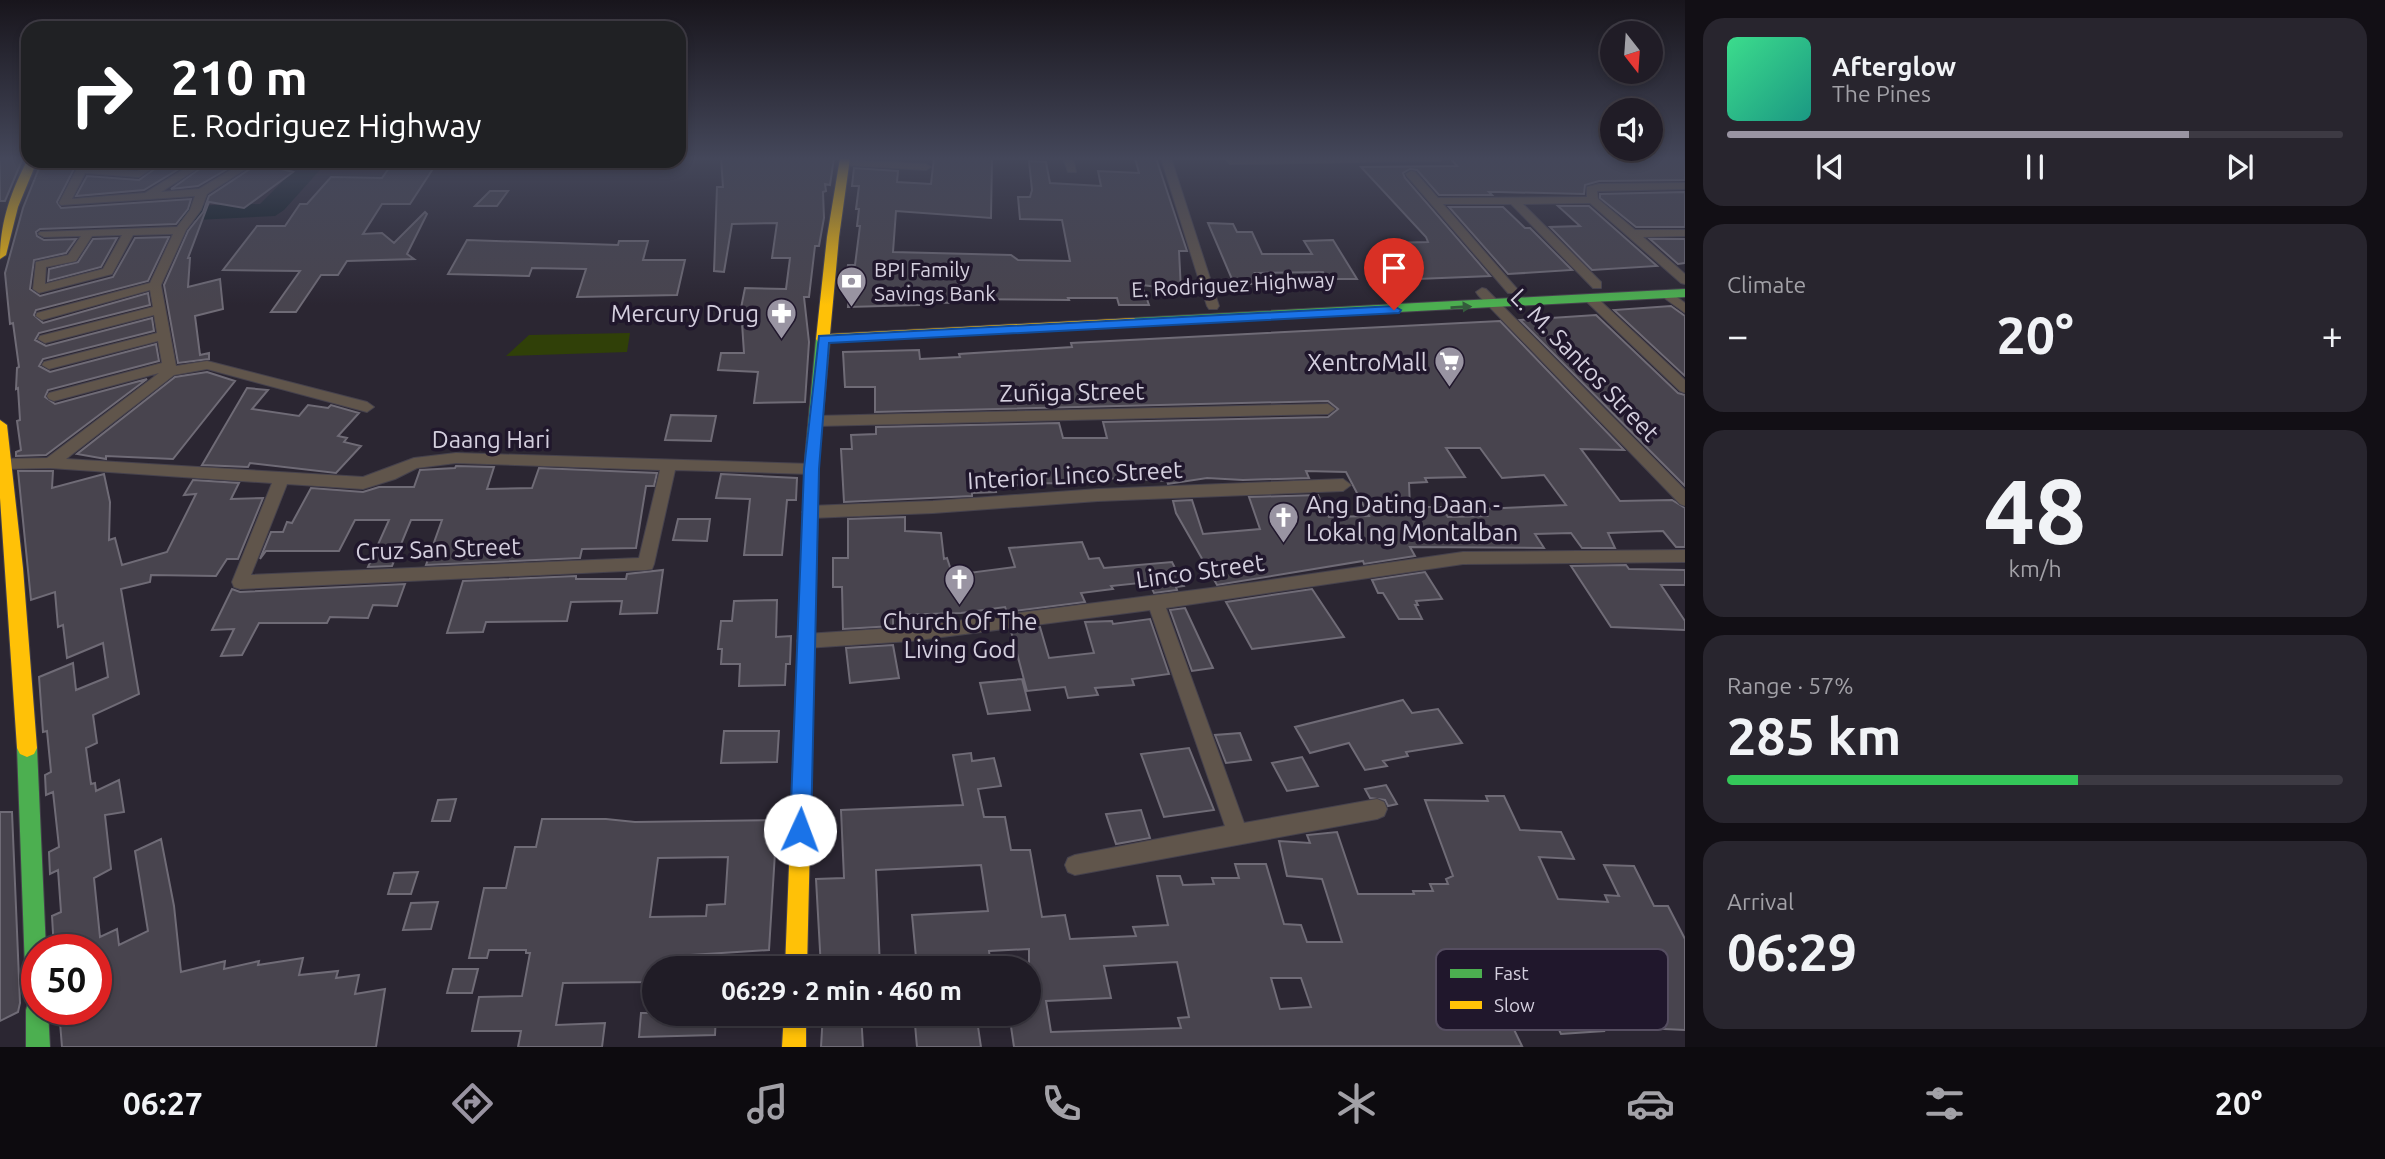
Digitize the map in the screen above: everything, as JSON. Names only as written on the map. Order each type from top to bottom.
[{"type":"main road","points":[[0,255],[11,207]]},
{"type":"main road","points":[[796,956],[811,469],[838,207]]},
{"type":"main road","name":"E. Rodriguez Highway","points":[[824,332],[1213,306],[1494,305],[1685,281]]},
{"type":"main road","name":"E. Rodriguez Highway","points":[[824,332],[1315,307],[1512,290],[1685,293]]},
{"type":"main road","points":[[0,425],[2,465],[18,596],[35,934]]},
{"type":"main road","points":[[37,1025],[38,1047]]},
{"type":"main road","points":[[794,1047],[795,1026]]},
{"type":"street","points":[[168,368],[161,309],[155,285],[180,230],[195,207]]},
{"type":"street","points":[[1182,207],[1213,306]]},
{"type":"street","points":[[1439,207],[1512,290]]},
{"type":"street","points":[[1519,207],[1594,292],[1685,388]]},
{"type":"street","points":[[1600,207],[1685,281]]},
{"type":"street","points":[[44,234],[180,230]]},
{"type":"street","points":[[88,234],[72,258],[40,265],[39,289],[108,271],[129,232]]},
{"type":"street","points":[[1632,234],[1685,233]]},
{"type":"street","points":[[42,316],[155,285]]},
{"type":"street","name":"L. M. Santos Street","points":[[1482,292],[1685,500]]},
{"type":"street","points":[[1667,294],[1685,309]]},
{"type":"street","points":[[44,339],[161,309]]},
{"type":"street","points":[[49,365],[163,336]]},
{"type":"street","points":[[54,396],[168,368],[207,365],[367,407]]},
{"type":"street","points":[[50,463],[168,368]]},
{"type":"street","name":"Zuñiga Street","points":[[816,421],[1328,409]]},
{"type":"street","name":"Daang Hari","points":[[2,465],[50,463],[363,483],[414,463],[456,458],[811,469]]},
{"type":"street","name":"Cruz San Street","points":[[281,479],[240,582],[646,564],[669,465]]},
{"type":"street","name":"Interior Linco Street","points":[[810,512],[933,507],[1098,495],[1343,485]]},
{"type":"street","name":"Linco Street","points":[[806,641],[911,634],[1464,558],[1685,556]]},
{"type":"street","points":[[0,603],[18,596]]},
{"type":"street","points":[[1156,602],[1238,834]]},
{"type":"street","points":[[1075,865],[1377,809]]},
{"type":"green space","points":[[630,333],[627,352],[506,356],[529,335]]},
{"type":"building","points":[[189,207],[176,224],[40,229],[36,232],[37,236],[44,240],[76,239],[66,253],[34,260],[30,289],[40,296],[113,277],[135,238],[169,237],[148,281],[36,310],[34,315],[43,323],[148,293],[150,305],[39,333],[35,340],[46,346],[152,318],[154,331],[43,359],[39,366],[50,372],[156,344],[159,361],[48,390],[45,397],[55,404],[147,379],[46,455],[16,456],[16,452],[21,450],[17,421],[20,420],[18,388],[16,389],[19,367],[13,323],[10,324],[5,273],[23,208]]},
{"type":"building","points":[[207,207],[188,258],[188,287],[220,279],[223,309],[195,316],[200,355],[209,353],[209,359],[178,363],[164,285],[188,231]]},
{"type":"building","points":[[298,207],[380,207],[363,234],[382,233],[394,243],[425,212],[427,214],[407,254],[414,259],[347,261],[338,275],[321,275],[296,312],[271,312],[300,271],[223,270],[257,226],[285,226]]},
{"type":"building","points":[[716,207],[824,207],[819,246],[815,246],[809,297],[804,297],[809,342],[805,402],[754,403],[758,372],[718,370],[721,353],[744,353],[741,308],[745,288],[786,289],[790,258],[772,258],[777,223],[732,224],[724,272],[714,271]]},
{"type":"building","points":[[856,207],[991,207],[991,218],[896,211],[893,252],[1011,255],[1018,260],[1070,261],[1062,220],[1020,219],[1019,207],[1172,207],[1187,251],[1179,251],[1181,290],[1142,285],[1149,305],[1119,305],[1117,298],[1068,298],[1069,300],[953,299],[953,303],[919,302],[919,305],[848,307],[850,285],[845,285],[848,265],[855,265],[860,226],[857,226],[859,209]]},
{"type":"building","points":[[1398,207],[1430,207],[1490,276],[1417,279],[1387,243],[1428,242]]},
{"type":"building","points":[[1449,207],[1503,207],[1525,228],[1530,228],[1572,270],[1508,274]]},
{"type":"building","points":[[1559,207],[1590,207],[1657,266],[1592,270],[1550,227],[1580,226]]},
{"type":"building","points":[[1611,207],[1685,207],[1685,227],[1636,227]]},
{"type":"building","points":[[1208,223],[1233,224],[1237,232],[1252,232],[1262,254],[1312,254],[1304,241],[1333,240],[1357,279],[1326,279],[1323,272],[1255,273],[1261,284],[1234,284]]},
{"type":"building","points":[[117,238],[101,267],[48,281],[49,269],[78,262],[93,239]]},
{"type":"building","points":[[1650,239],[1685,239],[1685,263],[1678,264]]},
{"type":"building","points":[[467,240],[618,245],[619,241],[648,241],[643,260],[685,260],[677,295],[577,297],[586,269],[532,268],[529,276],[448,274]]},
{"type":"building","points":[[1671,306],[1685,316],[1685,376],[1614,310]]},
{"type":"building","points":[[1596,315],[1678,393],[1685,395],[1685,486],[1520,320]]},
{"type":"building","points":[[1500,321],[1624,450],[1581,449],[1620,501],[1672,500],[1685,508],[1685,547],[1676,547],[1663,531],[1608,533],[1615,548],[1582,548],[1571,533],[1535,534],[1544,548],[1410,547],[1415,556],[1364,564],[1363,561],[1217,585],[1176,513],[1173,501],[1192,500],[1203,534],[1260,529],[1249,497],[1318,495],[1329,517],[1369,516],[1346,472],[1306,471],[1309,478],[1207,478],[1168,484],[1167,481],[1083,478],[1084,484],[1037,483],[995,488],[996,492],[972,493],[972,496],[844,502],[841,449],[852,449],[851,435],[876,434],[876,427],[1059,423],[1063,438],[1107,438],[1103,422],[1328,417],[1338,409],[1328,401],[875,412],[875,387],[845,387],[843,352],[919,350],[920,359],[1072,347],[1071,343]],"holes":[[[1446,448],[1480,448],[1502,478],[1544,475],[1566,505],[1482,509],[1487,516],[1448,517],[1441,507],[1410,507],[1409,483],[1427,482],[1425,478],[1465,477]]]},
{"type":"building","points":[[207,372],[235,381],[173,459],[106,456],[106,459],[77,454],[175,377]]},
{"type":"building","points":[[247,388],[268,390],[252,409],[299,416],[308,405],[328,408],[331,405],[359,413],[338,436],[347,438],[344,442],[361,446],[336,473],[250,463],[248,467],[202,465]]},
{"type":"building","points":[[671,415],[716,416],[711,441],[665,440]]},
{"type":"building","points":[[456,466],[494,467],[487,489],[532,488],[539,468],[657,473],[654,486],[646,486],[636,548],[582,549],[580,558],[426,565],[442,520],[411,520],[392,566],[368,567],[389,520],[355,520],[339,551],[266,551],[260,559],[271,532],[283,532],[287,522],[292,523],[311,488],[363,492],[379,487],[414,487],[420,470]]},
{"type":"building","points":[[18,471],[53,471],[52,488],[104,474],[110,502],[109,540],[115,538],[122,565],[167,552],[196,494],[184,495],[193,480],[239,483],[231,499],[263,498],[238,559],[227,559],[216,576],[151,575],[150,582],[121,589],[139,694],[93,715],[97,743],[86,748],[91,784],[95,783],[96,791],[119,780],[124,812],[105,815],[111,869],[94,878],[100,934],[53,934],[52,916],[61,912],[58,870],[50,874],[49,852],[59,847],[53,792],[46,795],[45,775],[51,772],[47,731],[43,732],[39,677],[73,663],[76,690],[108,677],[103,643],[67,658],[63,625],[58,627],[55,592],[31,600]]},
{"type":"building","points":[[721,474],[797,478],[796,500],[787,500],[782,555],[744,555],[750,499],[716,498]]},
{"type":"building","points":[[905,517],[905,531],[941,533],[944,559],[947,558],[951,570],[968,568],[969,573],[1015,567],[1009,548],[1082,542],[1089,559],[1099,558],[1104,568],[1172,562],[1184,586],[1176,587],[1177,590],[1154,593],[1149,582],[1111,586],[1113,589],[1081,593],[1085,602],[1007,612],[1005,607],[961,613],[893,615],[893,626],[843,629],[842,587],[833,587],[833,558],[848,558],[848,519]]},
{"type":"building","points":[[678,519],[710,519],[707,541],[673,540]]},
{"type":"building","points":[[1626,565],[1629,569],[1685,570],[1685,585],[1661,585],[1685,621],[1685,630],[1611,627],[1571,566]]},
{"type":"building","points":[[663,570],[657,613],[620,614],[622,601],[571,602],[567,621],[486,622],[483,632],[447,633],[463,581],[576,576],[576,579],[626,579],[627,574]]},
{"type":"building","points":[[1425,572],[1442,599],[1416,601],[1418,605],[1415,605],[1422,619],[1399,619],[1383,593],[1378,593],[1372,580]]},
{"type":"building","points":[[405,584],[397,606],[373,605],[368,618],[330,617],[327,623],[259,623],[242,655],[221,656],[234,629],[212,630],[232,589],[240,592]]},
{"type":"building","points":[[1312,589],[1344,637],[1252,649],[1226,602]]},
{"type":"building","points":[[777,600],[776,637],[791,636],[790,664],[786,664],[785,685],[739,686],[740,664],[721,664],[722,649],[718,649],[721,621],[732,621],[734,601]]},
{"type":"building","points":[[1185,608],[1213,668],[1192,671],[1170,610]]},
{"type":"building","points":[[1150,619],[1169,674],[1132,679],[1134,685],[1095,688],[1098,695],[1068,698],[1065,687],[1027,691],[1011,631],[1040,627],[1049,658],[1094,653],[1085,622],[1112,621],[1113,624]]},
{"type":"building","points":[[893,645],[899,678],[850,683],[846,648]]},
{"type":"building","points":[[1022,679],[1030,710],[988,714],[980,683]]},
{"type":"building","points":[[1403,700],[1412,713],[1438,709],[1462,743],[1406,752],[1408,756],[1383,761],[1387,766],[1365,770],[1349,743],[1310,753],[1295,727]]},
{"type":"building","points":[[724,731],[779,731],[777,762],[721,763]]},
{"type":"building","points":[[1240,733],[1251,760],[1226,763],[1215,735]]},
{"type":"building","points":[[1189,748],[1214,810],[1164,817],[1141,754]]},
{"type":"building","points":[[971,753],[972,761],[994,758],[1001,786],[978,789],[984,817],[1005,817],[1011,850],[1030,850],[1042,917],[1065,915],[1070,939],[1136,936],[1133,927],[1168,925],[1157,876],[1180,876],[1183,885],[1214,884],[1212,878],[1239,878],[1235,864],[1266,864],[1284,924],[1301,925],[1307,942],[1342,942],[1322,879],[1287,876],[1279,841],[1310,843],[1307,835],[1337,832],[1358,894],[1414,894],[1413,891],[1433,891],[1430,884],[1448,884],[1446,879],[1453,876],[1425,800],[1488,801],[1486,796],[1504,796],[1520,830],[1561,832],[1574,859],[1539,857],[1558,899],[1608,902],[1605,895],[1619,896],[1604,865],[1634,866],[1654,906],[1668,906],[1685,939],[1685,1030],[1668,1029],[1668,949],[1436,949],[1436,1030],[1514,1030],[1522,1046],[1014,1047],[1011,1026],[1041,1026],[1041,956],[1029,956],[1029,949],[989,951],[990,956],[916,956],[912,915],[988,911],[981,865],[876,870],[880,956],[820,956],[816,879],[844,878],[841,810],[963,805],[953,755]],"holes":[[[1177,962],[1189,1017],[1178,1018],[1181,1028],[1051,1032],[1046,1001],[1111,998],[1104,966]],[[1271,978],[1301,978],[1311,1007],[1280,1009]]]},
{"type":"building","points":[[1302,757],[1318,786],[1287,791],[1272,763]]},
{"type":"building","points":[[1386,785],[1397,804],[1388,806],[1385,800],[1370,798],[1365,789]]},
{"type":"building","points":[[456,799],[450,821],[432,821],[438,800]]},
{"type":"building","points":[[1141,810],[1150,838],[1116,844],[1106,814]]},
{"type":"building","points":[[0,812],[12,812],[20,1003],[18,1012],[0,1021]]},
{"type":"building","points":[[542,819],[635,822],[777,820],[769,950],[691,956],[642,956],[642,982],[563,983],[556,1025],[605,1023],[602,1047],[518,1047],[521,1031],[472,1031],[479,997],[522,996],[530,953],[526,953],[526,950],[489,950],[487,958],[469,958],[484,888],[506,888],[515,847],[536,847]],"holes":[[[728,857],[725,904],[707,905],[706,916],[650,917],[658,858]]]},
{"type":"building","points":[[161,839],[174,906],[181,972],[225,961],[224,969],[259,961],[258,965],[303,958],[299,975],[338,971],[336,978],[359,975],[355,994],[385,989],[376,1047],[62,1047],[60,1025],[112,1025],[112,934],[106,934],[117,929],[119,945],[148,931],[135,851]]},
{"type":"building","points":[[418,872],[411,894],[388,894],[394,873]]},
{"type":"building","points":[[438,902],[431,929],[403,930],[411,903]]},
{"type":"building","points":[[453,969],[478,969],[472,993],[447,993]]},
{"type":"building","points":[[641,1013],[642,1026],[715,1026],[715,1035],[639,1037]]},
{"type":"building","points":[[822,1026],[862,1026],[863,1047],[821,1047]]},
{"type":"building","points":[[915,1026],[978,1026],[981,1047],[917,1047]]},
{"type":"building","points":[[1559,1030],[1604,1030],[1561,1034]]},
{"type":"waterway","points":[[137,215],[266,211],[272,207]]},
{"type":"traffic: fast","points":[[1134,322],[1685,293]]},
{"type":"traffic: fast","points":[[812,458],[823,339]]},
{"type":"traffic: fast","points":[[27,748],[34,934]]},
{"type":"traffic: fast","points":[[37,1025],[38,1047]]},
{"type":"traffic: slow","points":[[0,255],[12,207]]},
{"type":"traffic: slow","points":[[838,207],[823,339],[1134,322]]},
{"type":"traffic: slow","points":[[0,425],[15,568],[27,748]]},
{"type":"traffic: slow","points":[[796,956],[812,458]]},
{"type":"traffic: slow","points":[[794,1047],[795,1026]]},
{"type":"place","name":"BPI Family Savings Bank","points":[[851,308]]},
{"type":"place","name":"Mercury Drug","points":[[782,340]]},
{"type":"place","name":"XentroMall","points":[[1450,389]]},
{"type":"place","name":"Ang Dating Daan - Lokal ng Montalban","points":[[1283,545]]},
{"type":"place","name":"Church Of The Living God","points":[[960,606]]},
{"type":"route","points":[[800,830],[811,469],[823,339],[1394,310]]}]
